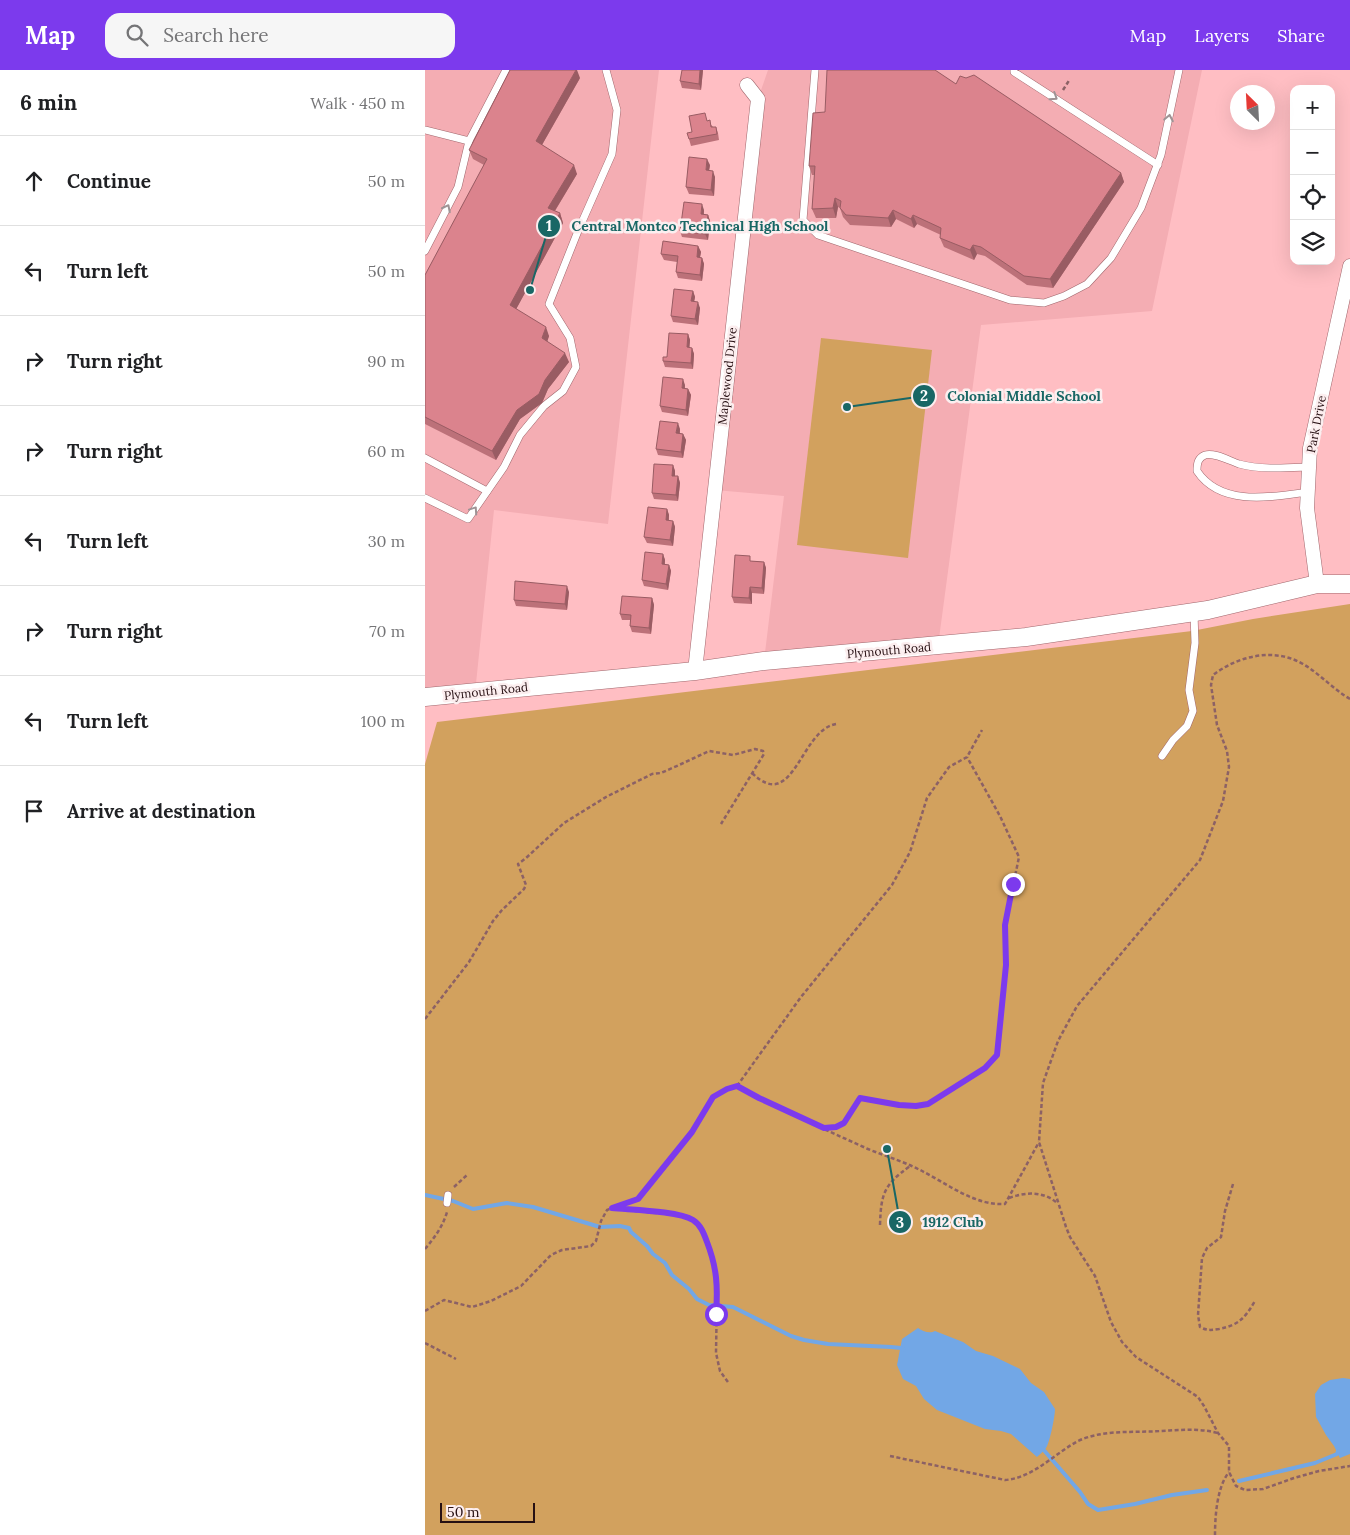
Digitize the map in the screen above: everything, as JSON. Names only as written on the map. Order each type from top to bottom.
[{"type":"street","name":"Maplewood Drive","points":[[695,671],[758,98],[747,85]]},
{"type":"street","name":"Park Drive","points":[[1317,584],[1307,508],[1310,448],[1350,266]]},
{"type":"street","name":"Plymouth Road","points":[[425,697],[695,671],[764,661],[1027,637],[1194,612],[1317,584],[1350,584]]},
{"type":"lane","points":[[425,251],[458,187],[469,141],[507,70]]},
{"type":"lane","points":[[425,498],[468,519],[504,467],[520,435],[543,406],[563,391],[576,367],[570,338],[549,304],[578,231],[613,154],[617,110],[606,70]]},
{"type":"lane","points":[[815,70],[803,220],[818,235],[1010,300],[1044,303],[1064,296],[1087,284],[1111,258],[1141,208],[1158,165],[1179,70]]},
{"type":"lane","points":[[1014,70],[1158,165]]},
{"type":"lane","points":[[425,130],[469,141]]},
{"type":"lane","points":[[1308,492],[1276,497],[1250,498],[1232,495],[1210,486],[1197,471],[1197,464],[1202,456],[1211,454],[1255,467],[1309,467]]},
{"type":"lane","points":[[425,458],[487,491]]},
{"type":"lane","points":[[1162,756],[1173,740],[1187,726],[1193,711],[1189,690],[1195,642],[1194,612]]},
{"type":"path","points":[[1063,90],[1070,80]]},
{"type":"path","points":[[1350,699],[1302,663],[1279,656],[1259,655],[1241,658],[1213,675],[1211,685],[1213,702],[1217,725],[1227,751],[1229,767],[1223,801],[1200,860],[1077,1006],[1058,1041],[1043,1083],[1039,1142],[1057,1203],[1070,1237],[1095,1276],[1111,1322],[1121,1342],[1136,1357],[1198,1397],[1218,1432],[1229,1446],[1229,1472],[1237,1486],[1245,1490],[1263,1490],[1319,1471],[1350,1466]]},
{"type":"path","points":[[752,773],[765,784],[772,786],[785,781],[809,744],[822,730],[831,724],[836,724]]},
{"type":"path","points":[[425,1311],[444,1300],[472,1307],[491,1301],[521,1286],[551,1255],[562,1250],[591,1246],[596,1241],[601,1221],[607,1210],[638,1199],[692,1132],[713,1097],[737,1086],[801,997],[892,885],[910,852],[927,798],[949,766],[967,757],[982,730]]},
{"type":"path","points":[[425,1020],[469,962],[493,921],[524,889],[526,885],[525,880],[518,864],[564,823],[605,797],[652,774],[661,773],[709,751],[733,755],[755,749],[763,751],[765,754],[721,824]]},
{"type":"path","points":[[824,1128],[836,1127],[844,1123],[860,1098],[899,1105],[916,1106],[928,1104],[985,1068],[997,1055],[1006,965],[1005,925],[1019,857],[1000,816],[967,757]]},
{"type":"path","points":[[737,1086],[759,1098],[991,1205],[1005,1204],[1039,1142]]},
{"type":"path","points":[[880,1225],[886,1187],[910,1166]]},
{"type":"path","points":[[425,1249],[436,1236],[443,1223],[447,1213],[448,1199],[454,1187],[467,1175]]},
{"type":"path","points":[[1233,1184],[1225,1210],[1221,1238],[1207,1248],[1202,1258],[1198,1315],[1200,1327],[1206,1330],[1234,1326],[1246,1315],[1255,1301]]},
{"type":"path","points":[[1008,1198],[1028,1192],[1048,1196],[1057,1203]]},
{"type":"path","points":[[612,1208],[677,1215],[691,1219],[698,1224],[703,1232],[716,1270],[715,1353],[720,1371],[728,1382]]},
{"type":"path","points":[[425,1343],[456,1359]]},
{"type":"path","points":[[890,1456],[1005,1480],[1020,1478],[1080,1440],[1103,1433],[1194,1429],[1218,1432]]},
{"type":"path","points":[[1215,1535],[1221,1491],[1225,1477],[1229,1472]]},
{"type":"shaded area","points":[[425,70],[659,70],[608,524],[494,510],[475,693],[425,697]]},
{"type":"shaded area","points":[[768,70],[1202,70],[1152,311],[981,325],[938,646],[764,661],[784,496],[715,490],[758,99]]},
{"type":"shaded area","points":[[821,338],[932,350],[908,558],[797,545]]},
{"type":"shaded area","points":[[1350,604],[1350,1535],[425,1535],[425,764],[437,722],[1192,631],[1253,619]]},
{"type":"water","points":[[918,1328],[926,1332],[935,1331],[963,1342],[976,1351],[993,1356],[1020,1369],[1031,1383],[1044,1392],[1055,1409],[1048,1445],[1037,1457],[1011,1434],[985,1429],[937,1410],[924,1399],[916,1386],[903,1379],[897,1365],[902,1339]]},
{"type":"water","points":[[1350,1379],[1350,1454],[1340,1458],[1316,1417],[1315,1394],[1321,1385],[1330,1380]]},
{"type":"building","points":[[510,70],[576,70],[536,141],[574,165],[548,208],[560,213],[510,305],[546,327],[542,338],[565,353],[545,380],[539,394],[517,410],[492,451],[425,417],[425,275],[487,159],[469,150]]},
{"type":"building","points":[[682,70],[700,70],[699,84],[680,81]]},
{"type":"building","points":[[827,70],[935,70],[956,84],[960,76],[966,78],[974,75],[1121,173],[1050,279],[1024,276],[981,247],[973,245],[970,250],[940,238],[941,228],[913,215],[911,219],[893,210],[888,218],[846,215],[840,208],[841,201],[835,198],[833,208],[812,209],[815,166],[809,166],[813,113],[825,112]]},
{"type":"building","points":[[705,113],[707,121],[710,120],[711,127],[716,127],[717,134],[689,139],[687,133],[692,132],[689,116]]},
{"type":"building","points":[[689,157],[707,159],[706,170],[713,171],[711,190],[686,187]]},
{"type":"building","points":[[684,202],[702,204],[701,214],[708,215],[705,234],[680,231]]},
{"type":"building","points":[[663,241],[698,246],[697,257],[702,258],[700,275],[676,272],[678,256],[661,254]]},
{"type":"building","points":[[674,289],[693,291],[691,301],[698,302],[695,319],[671,316]]},
{"type":"building","points":[[669,333],[688,334],[687,347],[692,348],[691,363],[663,361],[663,357],[667,357]]},
{"type":"building","points":[[663,377],[683,379],[682,388],[688,389],[686,410],[660,406]]},
{"type":"building","points":[[660,421],[678,423],[676,433],[683,434],[681,452],[656,449]]},
{"type":"building","points":[[654,464],[673,465],[672,476],[678,476],[676,495],[652,493]]},
{"type":"building","points":[[648,507],[667,509],[666,520],[673,521],[670,540],[644,537]]},
{"type":"building","points":[[645,552],[663,554],[662,564],[669,565],[666,584],[642,580]]},
{"type":"building","points":[[735,555],[750,556],[750,561],[764,562],[762,588],[750,587],[749,598],[732,597]]},
{"type":"building","points":[[515,581],[567,586],[565,604],[514,600]]},
{"type":"building","points":[[622,596],[652,598],[649,628],[630,626],[631,615],[620,614]]},
{"type":"waterway","points":[[425,1195],[453,1201],[473,1209],[507,1203],[533,1207],[600,1227],[620,1226],[629,1228],[653,1254],[665,1263],[672,1275],[689,1289],[697,1299],[709,1305],[733,1307],[791,1336],[804,1340],[828,1344],[891,1347],[904,1350]]},
{"type":"waterway","points":[[1042,1448],[1088,1504],[1098,1510],[1207,1490]]},
{"type":"waterway","points":[[1239,1481],[1315,1463],[1337,1454],[1338,1451]]},
{"type":"place","name":"Central Montco Technical High School","points":[[530,290]]},
{"type":"place","name":"Colonial Middle School","points":[[847,407]]},
{"type":"place","name":"1912 Club","points":[[887,1149]]},
{"type":"route","points":[[716,1314],[716,1270],[703,1232],[698,1224],[691,1219],[677,1215],[612,1208],[638,1199],[692,1132],[713,1097],[727,1089],[737,1086],[824,1128],[836,1127],[844,1123],[860,1098],[899,1105],[916,1106],[928,1104],[985,1068],[997,1055],[999,1019],[1006,965],[1007,940],[1005,925],[1013,884]]}]
